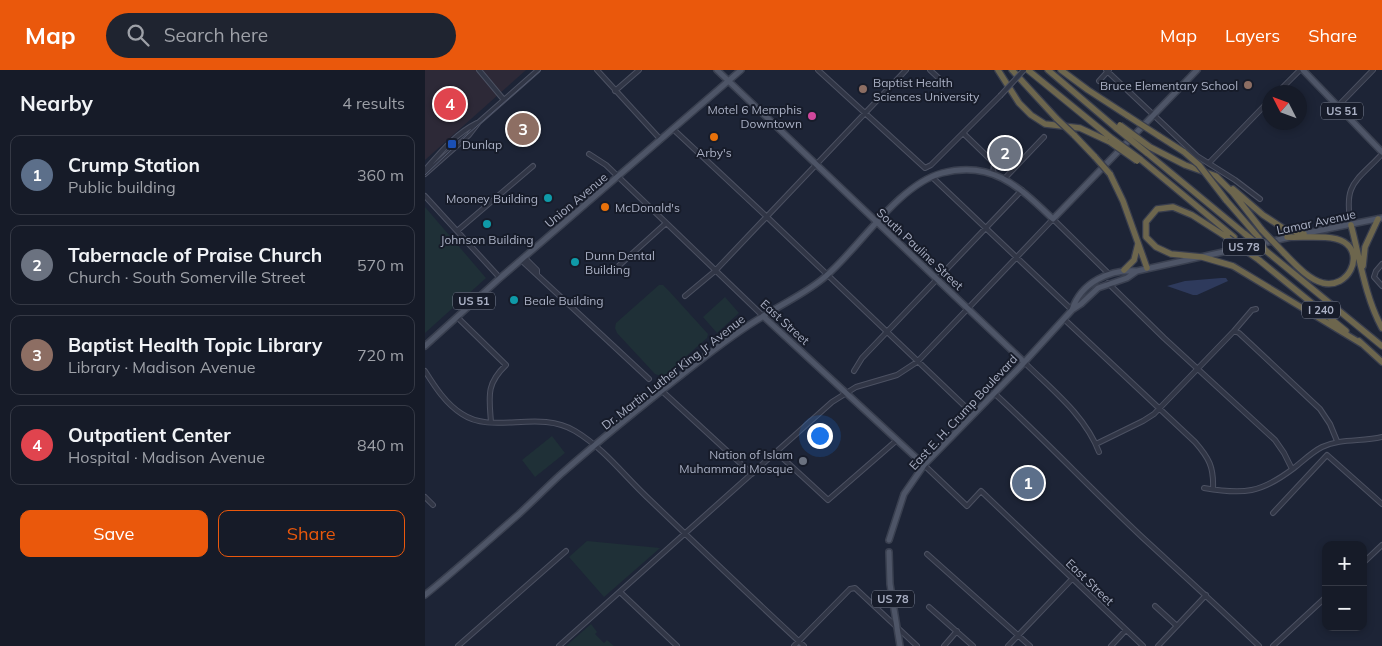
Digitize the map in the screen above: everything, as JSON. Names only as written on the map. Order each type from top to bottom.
[{"type":"highway","points":[[998,70],[1019,103],[1031,115],[1045,124],[1080,128],[1110,140]]},
{"type":"highway","points":[[1012,70],[1110,174],[1123,201],[1147,268]]},
{"type":"highway","name":"I 240","points":[[1028,70],[1110,140],[1170,184],[1382,362]]},
{"type":"highway","name":"I 240","points":[[1047,70],[1149,150],[1245,234],[1382,346]]},
{"type":"highway","points":[[1061,70],[1088,90],[1184,152],[1199,165],[1259,238],[1265,250]]},
{"type":"highway","points":[[1149,150],[1216,176],[1283,228],[1304,234]]},
{"type":"highway","points":[[1216,176],[1233,193],[1262,230],[1309,276],[1324,284],[1332,284],[1349,275],[1353,266],[1353,253],[1345,243],[1333,238],[1287,237]]},
{"type":"highway","points":[[1231,237],[1192,214],[1173,207],[1157,209],[1146,222],[1146,237],[1156,247],[1171,254],[1202,257],[1233,266],[1362,344]]},
{"type":"highway","points":[[1363,270],[1365,247],[1380,218]]},
{"type":"highway","points":[[1351,225],[1373,309],[1382,328]]},
{"type":"highway","points":[[1124,270],[1134,260],[1138,242]]},
{"type":"main road","name":"South Pauline Street","points":[[717,70],[1024,362]]},
{"type":"main road","name":"Union Avenue","points":[[425,346],[522,258],[618,178],[741,70]]},
{"type":"main road","points":[[1053,219],[1197,70]]},
{"type":"main road","name":"US 51","points":[[1301,70],[1382,153]]},
{"type":"main road","name":"Dr. Martin Luther King Jr Avenue","points":[[425,595],[595,445],[662,390],[730,337],[801,294],[828,275],[901,198],[914,187],[932,177],[961,170],[977,170],[1005,178],[1022,189],[1053,219]]},
{"type":"main road","name":"Lamar Avenue","points":[[1137,271],[1380,218]]},
{"type":"main road","name":"East E. H. Crump Boulevard","points":[[1072,310],[1075,300],[1094,281],[1124,270],[1137,271]]},
{"type":"main road","name":"East E. H. Crump Boulevard","points":[[889,540],[905,494],[924,465],[1072,310],[1098,288],[1127,278],[1137,271]]},
{"type":"main road","name":"East Street","points":[[763,316],[924,465]]},
{"type":"main road","name":"US 78","points":[[889,552],[890,584],[900,646]]},
{"type":"street","points":[[479,70],[504,100]]},
{"type":"street","points":[[425,174],[469,135],[479,122],[538,70]]},
{"type":"street","points":[[597,70],[661,140]]},
{"type":"street","points":[[615,91],[639,70]]},
{"type":"street","points":[[818,70],[923,167],[927,168],[1024,70]]},
{"type":"street","points":[[685,296],[715,270],[907,70]]},
{"type":"street","points":[[930,70],[943,82],[949,84]]},
{"type":"street","points":[[1099,81],[1108,70],[1197,156],[1260,199]]},
{"type":"street","points":[[1285,85],[1301,70]]},
{"type":"street","points":[[1338,106],[1373,70]]},
{"type":"street","points":[[1209,163],[1262,108]]},
{"type":"street","points":[[425,170],[464,130],[479,122]]},
{"type":"street","points":[[673,129],[973,414]]},
{"type":"street","points":[[963,133],[992,161],[995,166],[993,174]]},
{"type":"street","points":[[1005,178],[1044,137]]},
{"type":"street","points":[[1351,225],[1347,206],[1352,184],[1382,153]]},
{"type":"street","name":"East Street","points":[[589,154],[600,160],[763,316]]},
{"type":"street","points":[[457,231],[533,166]]},
{"type":"street","points":[[932,177],[1072,310]]},
{"type":"street","points":[[854,371],[859,361],[1022,189]]},
{"type":"street","points":[[425,196],[500,278]]},
{"type":"street","points":[[559,646],[833,402],[855,387],[897,375],[917,362],[1053,219]]},
{"type":"street","name":"Dr. Martin Luther King Jr Avenue","points":[[1053,219],[1109,274]]},
{"type":"street","points":[[613,271],[665,224]]},
{"type":"street","points":[[522,258],[537,270],[537,274],[649,379]]},
{"type":"street","points":[[1382,264],[1374,277],[1382,286]]},
{"type":"street","points":[[1108,283],[1164,338],[1275,440],[1292,469]]},
{"type":"street","points":[[1096,444],[1143,421],[1160,408],[1252,310],[1256,309]]},
{"type":"street","points":[[457,317],[506,365],[493,379],[490,389],[491,422]]},
{"type":"street","points":[[1065,318],[1160,408],[1204,453],[1212,469],[1213,489]]},
{"type":"street","points":[[1234,331],[1239,333],[1320,409],[1330,424],[1337,441]]},
{"type":"street","name":"South Pauline Street","points":[[1024,362],[1081,420],[1099,452]]},
{"type":"street","points":[[425,372],[443,397],[462,414],[480,422],[534,420],[557,424],[568,427],[595,445],[685,534],[804,646]]},
{"type":"street","points":[[662,390],[752,474]]},
{"type":"street","points":[[994,393],[1141,536],[1259,646]]},
{"type":"street","points":[[1204,488],[1242,492],[1255,490],[1271,484],[1320,448],[1337,441],[1382,437]]},
{"type":"street","points":[[776,452],[828,500],[897,440]]},
{"type":"street","points":[[1273,513],[1327,455],[1382,504]]},
{"type":"street","name":"East Street","points":[[924,465],[967,506],[981,491],[1143,646]]},
{"type":"street","points":[[425,497],[433,505]]},
{"type":"street","points":[[1367,559],[1382,545]]},
{"type":"street","points":[[458,646],[566,551]]},
{"type":"street","points":[[927,554],[1030,646]]},
{"type":"street","points":[[1008,646],[1072,579]]},
{"type":"street","points":[[794,646],[850,589],[855,588],[917,646]]},
{"type":"street","points":[[621,592],[677,646]]},
{"type":"street","points":[[1158,646],[1206,595]]},
{"type":"street","points":[[1273,646],[1322,601]]},
{"type":"street","points":[[1155,606],[1177,626]]},
{"type":"street","points":[[929,607],[973,646]]},
{"type":"street","points":[[1111,646],[1126,630]]},
{"type":"street","points":[[943,646],[957,631]]},
{"type":"shaded area","points":[[425,70],[526,70],[425,160]]},
{"type":"shaded area","points":[[425,207],[486,278],[425,333]]},
{"type":"shaded area","points":[[659,285],[663,285],[708,334],[707,338],[665,375],[661,376],[655,374],[617,333],[615,328],[616,323]]},
{"type":"shaded area","points":[[725,297],[739,313],[717,333],[703,317]]},
{"type":"shaded area","points":[[552,436],[565,453],[535,477],[522,460]]},
{"type":"shaded area","points":[[587,541],[660,548],[604,597],[569,557]]},
{"type":"shaded area","points":[[591,624],[597,632],[595,634],[604,643],[607,640],[614,646],[566,646]]},
{"type":"water","points":[[1226,278],[1228,281],[1197,295],[1167,286],[1185,281]]},
{"type":"tram line","points":[[425,175],[468,134],[541,70]]},
{"type":"place","name":"Bruce Elementary School","points":[[1248,85]]},
{"type":"place","name":"Baptist Health Sciences University","points":[[863,89]]},
{"type":"place","name":"Outpatient Center","points":[[450,104]]},
{"type":"place","name":"Motel 6 Memphis Downtown","points":[[812,116]]},
{"type":"place","name":"Baptist Health Topic Library","points":[[523,129]]},
{"type":"place","name":"Arby's","points":[[714,137]]},
{"type":"place","name":"Dunlap","points":[[452,144]]},
{"type":"place","name":"Tabernacle of Praise Church","points":[[1005,153]]},
{"type":"place","name":"Mooney Building","points":[[548,198]]},
{"type":"place","name":"McDonald's","points":[[605,207]]},
{"type":"place","name":"Johnson Building","points":[[487,224]]},
{"type":"place","name":"Dunn Dental Building","points":[[575,262]]},
{"type":"place","name":"Beale Building","points":[[514,300]]},
{"type":"place","name":"Nation of Islam Muhammad Mosque","points":[[803,461]]},
{"type":"place","name":"Crump Station","points":[[1028,483]]}]
